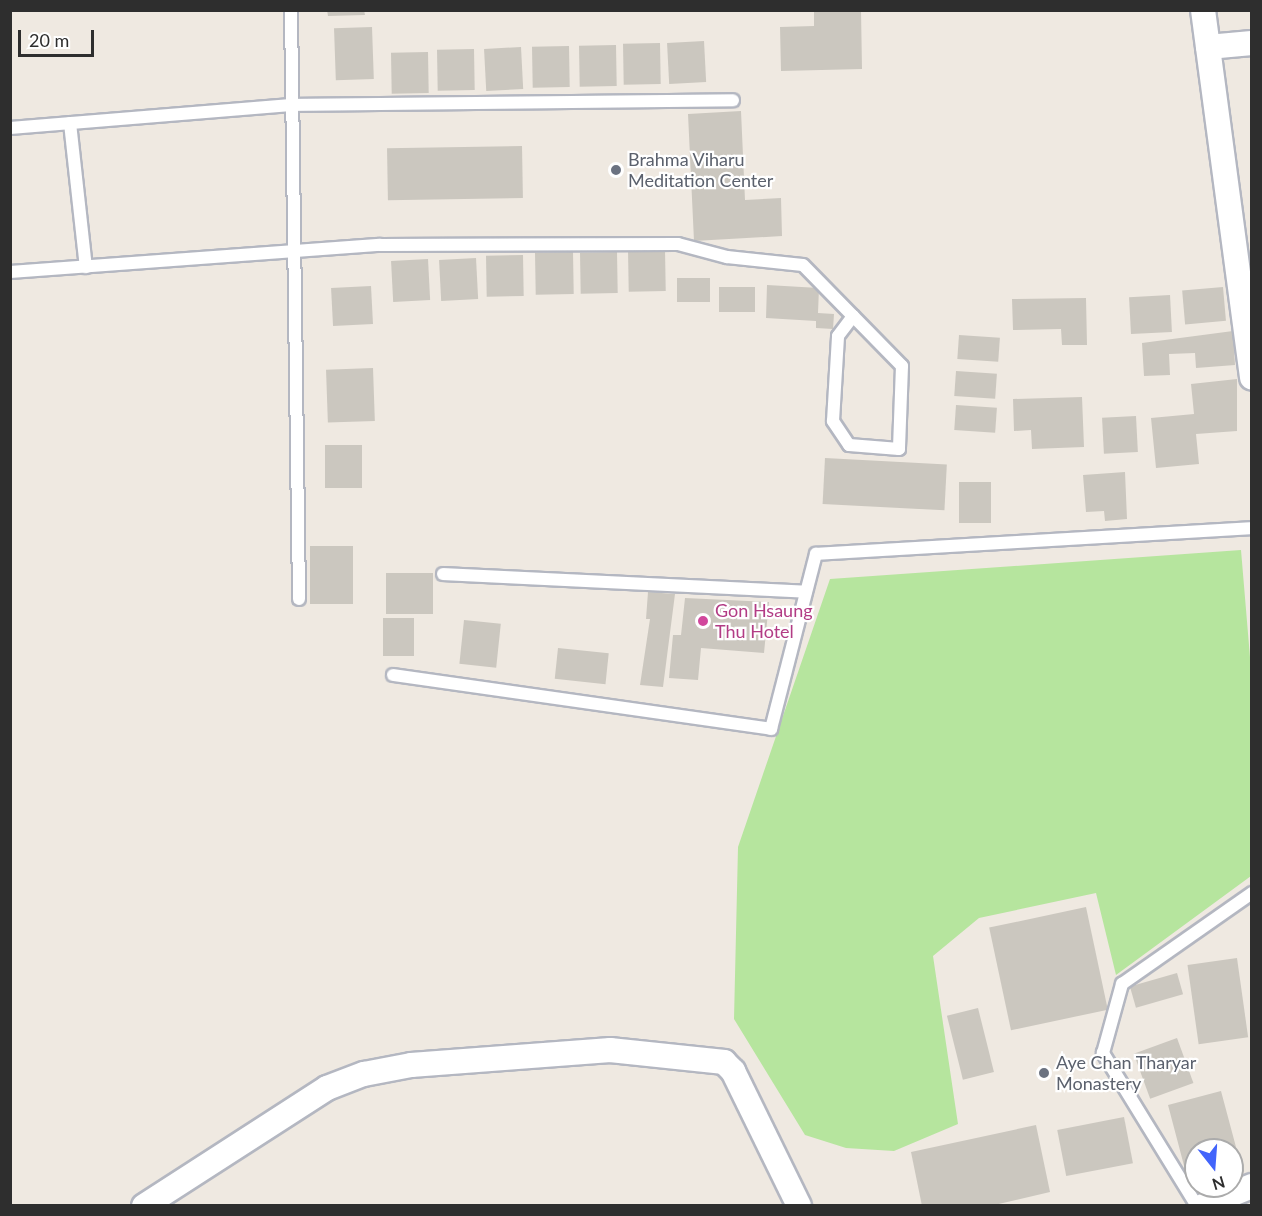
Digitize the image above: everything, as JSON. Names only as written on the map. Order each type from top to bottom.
[{"type":"street","points":[[1203,10],[1208,47],[1242,204],[1251,378]]},
{"type":"street","points":[[1208,47],[1251,43]]},
{"type":"street","points":[[144,1206],[327,1088],[364,1074],[411,1065],[610,1050],[724,1062],[733,1071],[799,1206]]},
{"type":"street","points":[[1203,1206],[1251,1186]]},
{"type":"lane","points":[[291,10],[299,599]]},
{"type":"lane","points":[[10,128],[291,105],[734,100]]},
{"type":"lane","points":[[70,123],[86,267]]},
{"type":"lane","points":[[10,272],[380,244],[678,244],[727,257],[802,265],[853,316],[902,366],[899,449],[849,445],[833,421],[838,336],[853,316]]},
{"type":"lane","points":[[393,675],[771,729],[816,554],[1251,528]]},
{"type":"lane","points":[[442,574],[806,592]]},
{"type":"lane","points":[[1197,1206],[1103,1053],[1122,984],[1251,893]]},
{"type":"green space","points":[[1241,550],[1252,681],[1251,876],[1116,975],[1096,893],[979,918],[933,956],[958,1124],[894,1151],[846,1148],[805,1135],[734,1019],[738,847],[830,579]]},
{"type":"building","points":[[327,10],[364,10],[365,15],[328,16]]},
{"type":"building","points":[[814,10],[861,10],[862,69],[781,71],[780,27],[814,26]]},
{"type":"building","points":[[372,27],[374,79],[336,80],[334,28]]},
{"type":"building","points":[[704,41],[706,82],[669,84],[667,43]]},
{"type":"building","points":[[660,43],[661,84],[624,85],[623,44]]},
{"type":"building","points":[[616,45],[617,86],[580,87],[579,46]]},
{"type":"building","points":[[569,46],[570,87],[533,88],[532,47]]},
{"type":"building","points":[[521,47],[523,89],[486,91],[484,49]]},
{"type":"building","points":[[474,49],[475,90],[438,91],[437,50]]},
{"type":"building","points":[[428,52],[429,93],[392,94],[391,53]]},
{"type":"building","points":[[741,111],[745,200],[781,198],[782,236],[694,241],[688,114]]},
{"type":"building","points":[[522,146],[523,198],[388,200],[387,148]]},
{"type":"building","points":[[665,249],[666,291],[629,292],[628,250]]},
{"type":"building","points":[[573,252],[574,294],[536,295],[535,253]]},
{"type":"building","points":[[617,252],[618,293],[581,294],[580,253]]},
{"type":"building","points":[[523,255],[524,296],[487,297],[486,256]]},
{"type":"building","points":[[476,258],[478,299],[441,301],[439,260]]},
{"type":"building","points":[[428,259],[430,300],[393,302],[391,261]]},
{"type":"building","points":[[677,278],[710,278],[710,302],[677,302]]},
{"type":"building","points":[[767,285],[819,288],[818,313],[834,314],[833,329],[816,328],[816,321],[766,318]]},
{"type":"building","points":[[371,286],[373,324],[333,326],[331,288]]},
{"type":"building","points":[[719,287],[755,287],[755,312],[719,312]]},
{"type":"building","points":[[1223,287],[1226,321],[1185,324],[1182,291]]},
{"type":"building","points":[[1170,295],[1172,332],[1131,334],[1129,297]]},
{"type":"building","points":[[1086,298],[1087,345],[1062,345],[1061,329],[1013,330],[1012,299]]},
{"type":"building","points":[[1233,331],[1235,365],[1196,368],[1195,353],[1169,354],[1170,375],[1144,376],[1142,343]]},
{"type":"building","points":[[959,335],[1000,338],[998,362],[957,359]]},
{"type":"building","points":[[373,368],[375,421],[328,423],[326,370]]},
{"type":"building","points":[[956,371],[997,374],[995,399],[954,396]]},
{"type":"building","points":[[1237,379],[1237,431],[1196,434],[1199,464],[1156,468],[1151,418],[1194,414],[1191,384]]},
{"type":"building","points":[[1082,397],[1084,447],[1032,449],[1031,430],[1014,431],[1013,399]]},
{"type":"building","points":[[956,405],[997,408],[995,433],[954,430]]},
{"type":"building","points":[[1136,416],[1138,452],[1104,454],[1102,418]]},
{"type":"building","points":[[325,445],[362,445],[362,488],[325,488]]},
{"type":"building","points":[[825,458],[947,464],[944,510],[823,504]]},
{"type":"building","points":[[1125,472],[1127,519],[1105,521],[1104,511],[1086,512],[1083,475]]},
{"type":"building","points":[[959,482],[991,482],[991,523],[959,523]]},
{"type":"building","points":[[310,546],[353,546],[353,604],[310,604]]},
{"type":"building","points":[[386,573],[433,573],[433,614],[386,614]]},
{"type":"building","points":[[648,592],[675,594],[663,687],[640,685],[650,619],[646,619]]},
{"type":"building","points":[[685,598],[769,602],[764,653],[701,648],[698,680],[669,678],[673,635],[681,635]]},
{"type":"building","points":[[383,618],[414,618],[414,656],[383,656]]},
{"type":"building","points":[[464,620],[501,624],[496,668],[459,664]]},
{"type":"building","points":[[558,648],[609,653],[605,684],[555,679]]},
{"type":"building","points":[[1086,907],[1108,1010],[1011,1030],[989,928]]},
{"type":"building","points":[[1237,958],[1248,1037],[1199,1044],[1187,965]]},
{"type":"building","points":[[1177,973],[1183,994],[1136,1008],[1130,987]]},
{"type":"building","points":[[978,1008],[994,1072],[963,1080],[947,1016]]},
{"type":"building","points":[[1177,1038],[1193,1083],[1150,1099],[1134,1054]]},
{"type":"building","points":[[1221,1091],[1234,1138],[1184,1138],[1184,1166],[1168,1105]]},
{"type":"building","points":[[1124,1117],[1133,1163],[1066,1176],[1057,1130]]},
{"type":"building","points":[[1036,1125],[1050,1192],[990,1206],[922,1206],[911,1152]]},
{"type":"place","name":"Brahma Viharu Meditation Center","points":[[616,170]]},
{"type":"place","name":"Gon Hsaung Thu Hotel","points":[[703,621]]},
{"type":"place","name":"Aye Chan Tharyar Monastery","points":[[1044,1073]]}]
